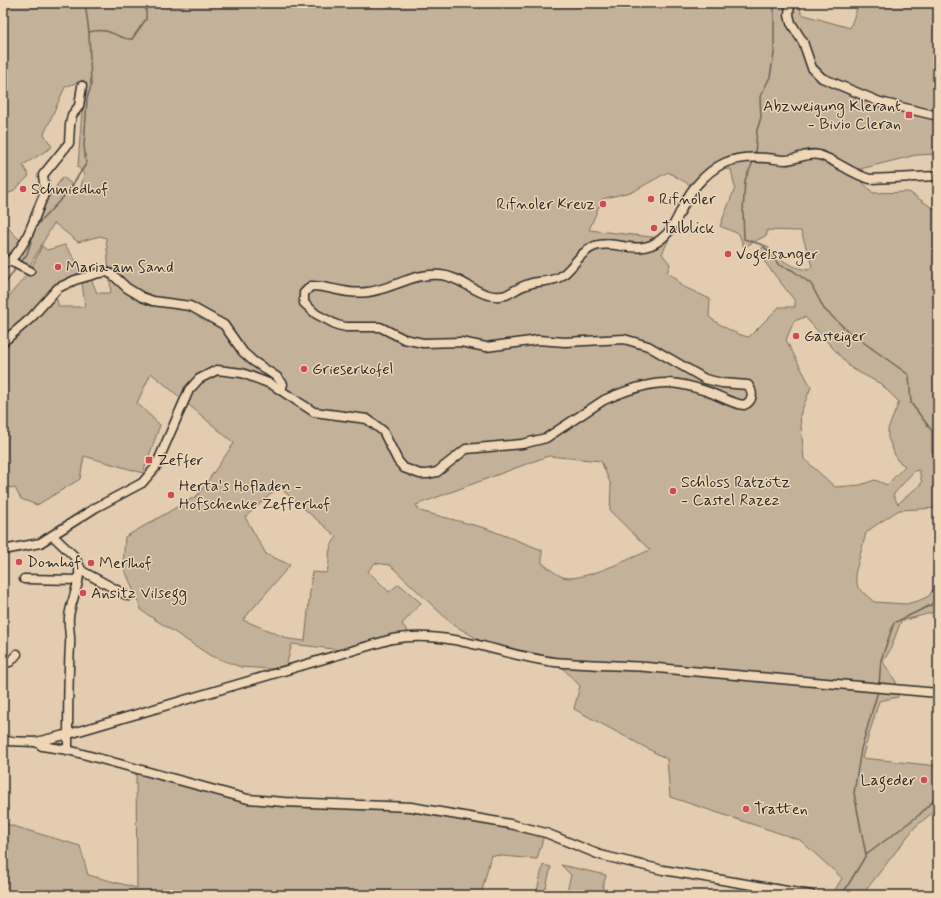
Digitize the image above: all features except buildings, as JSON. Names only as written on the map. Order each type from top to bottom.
[{"type":"street","points":[[790,3],[789,15],[791,23],[803,42],[812,68],[822,78],[880,102],[938,116]]},
{"type":"street","points":[[28,270],[8,263],[23,245],[44,197],[43,175],[69,143],[72,115],[79,106],[82,86]]},
{"type":"street","points":[[3,550],[32,546],[53,536],[95,508],[136,487],[148,478],[156,465],[189,390],[204,375],[218,370],[232,370],[256,377],[281,390],[314,412],[326,415],[359,417],[373,422],[383,431],[398,461],[404,468],[412,472],[428,474],[437,472],[466,449],[532,442],[546,438],[614,395],[652,385],[667,383],[681,385],[706,391],[739,405],[744,405],[748,403],[752,396],[752,390],[748,385],[722,383],[705,379],[648,346],[624,339],[565,342],[538,340],[486,347],[461,342],[423,343],[404,339],[380,327],[346,327],[337,325],[316,314],[304,303],[303,298],[306,289],[311,286],[346,293],[359,293],[380,289],[420,275],[433,274],[460,280],[481,293],[497,296],[507,294],[525,285],[560,277],[586,252],[594,247],[606,244],[636,248],[654,244],[670,232],[694,188],[713,169],[724,162],[743,157],[786,160],[813,154],[821,156],[859,176],[870,179],[938,176]]},
{"type":"street","points":[[3,342],[31,318],[58,288],[75,280],[98,273],[107,272],[113,275],[127,288],[153,301],[190,306],[224,325],[248,357],[277,377],[283,384],[281,390]]},
{"type":"street","points":[[53,536],[74,556],[79,566],[86,574],[128,596]]},
{"type":"street","points":[[68,750],[69,617],[78,580],[79,566]]},
{"type":"street","points":[[24,579],[78,580]]},
{"type":"street","points":[[3,742],[36,742],[69,734],[392,639],[411,636],[443,637],[460,640],[535,659],[557,662],[627,666],[938,693]]},
{"type":"street","points":[[3,661],[10,662],[17,654]]},
{"type":"street","points":[[36,742],[42,746],[68,750],[248,799],[284,802],[411,807],[510,824],[546,833],[600,855],[663,870],[811,895]]},
{"type":"shaded area","points":[[3,3],[800,3],[801,14],[850,28],[859,3],[938,3],[938,154],[916,155],[852,171],[873,193],[909,192],[934,209],[938,204],[938,508],[899,510],[873,527],[866,533],[855,574],[858,588],[874,602],[906,604],[918,601],[929,596],[938,581],[938,611],[901,621],[890,650],[883,662],[896,682],[898,697],[879,701],[862,758],[938,766],[938,808],[915,827],[862,895],[832,895],[842,878],[800,840],[670,797],[667,759],[574,709],[580,686],[557,662],[495,649],[452,624],[390,565],[375,563],[368,571],[389,592],[399,584],[421,603],[402,624],[409,633],[358,652],[292,644],[285,670],[241,667],[211,656],[142,611],[123,565],[125,537],[198,495],[234,443],[151,373],[137,403],[160,425],[143,473],[84,456],[80,479],[37,505],[21,499],[15,488],[3,487],[3,350],[6,343],[3,341],[3,295],[9,296],[30,271],[42,246],[47,250],[65,245],[76,261],[79,273],[52,286],[58,293],[56,297],[59,307],[85,307],[82,282],[91,279],[97,293],[111,293],[106,238],[100,236],[78,242],[54,223],[29,267],[14,260],[24,248],[47,199],[63,177],[80,191],[84,174],[78,167],[84,80],[65,87],[44,134],[52,147],[23,165],[29,176],[12,192],[3,195]],"holes":[[[731,169],[735,188],[720,226],[739,234],[744,247],[767,235],[767,230],[801,231],[812,266],[809,270],[790,265],[780,259],[766,245],[757,252],[795,301],[795,307],[779,307],[749,337],[734,332],[709,317],[710,299],[680,285],[676,278],[667,273],[670,264],[662,254],[669,239],[589,230],[602,199],[634,191],[668,172],[699,190],[718,170]],[[805,317],[851,368],[881,384],[899,402],[888,429],[888,438],[897,460],[905,466],[887,485],[875,480],[860,485],[835,487],[804,459],[800,415],[811,387],[786,340],[794,321]],[[548,456],[601,461],[611,485],[610,511],[650,550],[619,564],[593,573],[571,578],[563,577],[542,563],[542,550],[485,528],[420,511],[416,505]],[[919,470],[922,483],[898,504],[893,495],[914,471]],[[279,487],[337,537],[331,547],[326,573],[312,572],[305,641],[289,639],[243,620],[290,565],[266,554],[245,517]]]},
{"type":"shaded area","points":[[3,223],[20,240],[20,245],[3,262]]},
{"type":"shaded area","points":[[136,772],[216,794],[410,810],[544,835],[537,859],[491,855],[481,895],[467,893],[466,895],[3,895],[3,823],[80,846],[88,875],[137,888]]},
{"type":"shaded area","points":[[543,865],[551,867],[544,895],[536,895]]},
{"type":"shaded area","points":[[561,865],[606,875],[601,895],[566,895],[571,875]]},
{"type":"waterway","points":[[20,264],[27,254],[36,226],[67,193],[86,164],[84,146],[87,99],[91,86],[89,32],[85,3]]},
{"type":"waterway","points":[[89,32],[103,31],[127,39],[132,39],[146,19],[146,8],[148,3]]},
{"type":"waterway","points":[[755,154],[757,130],[761,117],[760,97],[770,77],[774,54],[774,3]]},
{"type":"waterway","points":[[754,160],[745,180],[743,211],[744,239],[763,245],[779,265],[792,270],[811,284],[824,309],[849,332],[909,375],[911,403],[932,431],[932,450],[938,475]]},
{"type":"waterway","points":[[3,287],[16,268]]},
{"type":"waterway","points":[[896,622],[931,605],[938,596]]},
{"type":"waterway","points":[[879,685],[881,660],[894,623]]},
{"type":"waterway","points":[[866,855],[854,793],[861,749],[878,691]]},
{"type":"waterway","points":[[842,895],[866,855],[919,815],[938,796]]},
{"type":"place","name":"Abzweigung Klerant - Bivio Cleran","points":[[909,115]]},
{"type":"place","name":"Schmiedhof","points":[[23,189]]},
{"type":"place","name":"Rifnoler","points":[[651,199]]},
{"type":"place","name":"Rifnoler Kreuz","points":[[603,204]]},
{"type":"place","name":"Talblick","points":[[654,228]]},
{"type":"place","name":"Vogelsanger","points":[[728,254]]},
{"type":"place","name":"Maria am Sand","points":[[58,267]]},
{"type":"place","name":"Gasteiger","points":[[796,336]]},
{"type":"place","name":"Grieserkofel","points":[[304,369]]},
{"type":"place","name":"Zeffer","points":[[149,460]]},
{"type":"place","name":"Schloss Ratzötz - Castel Razez","points":[[673,491]]},
{"type":"place","name":"Herta's Hofladen - Hofschenke Zefferhof","points":[[171,495]]},
{"type":"place","name":"Domhof","points":[[19,562]]},
{"type":"place","name":"Merlhof","points":[[91,563]]},
{"type":"place","name":"Ansitz Vilsegg","points":[[83,593]]},
{"type":"place","name":"Lageder","points":[[924,780]]},
{"type":"place","name":"Tratten","points":[[746,809]]}]
